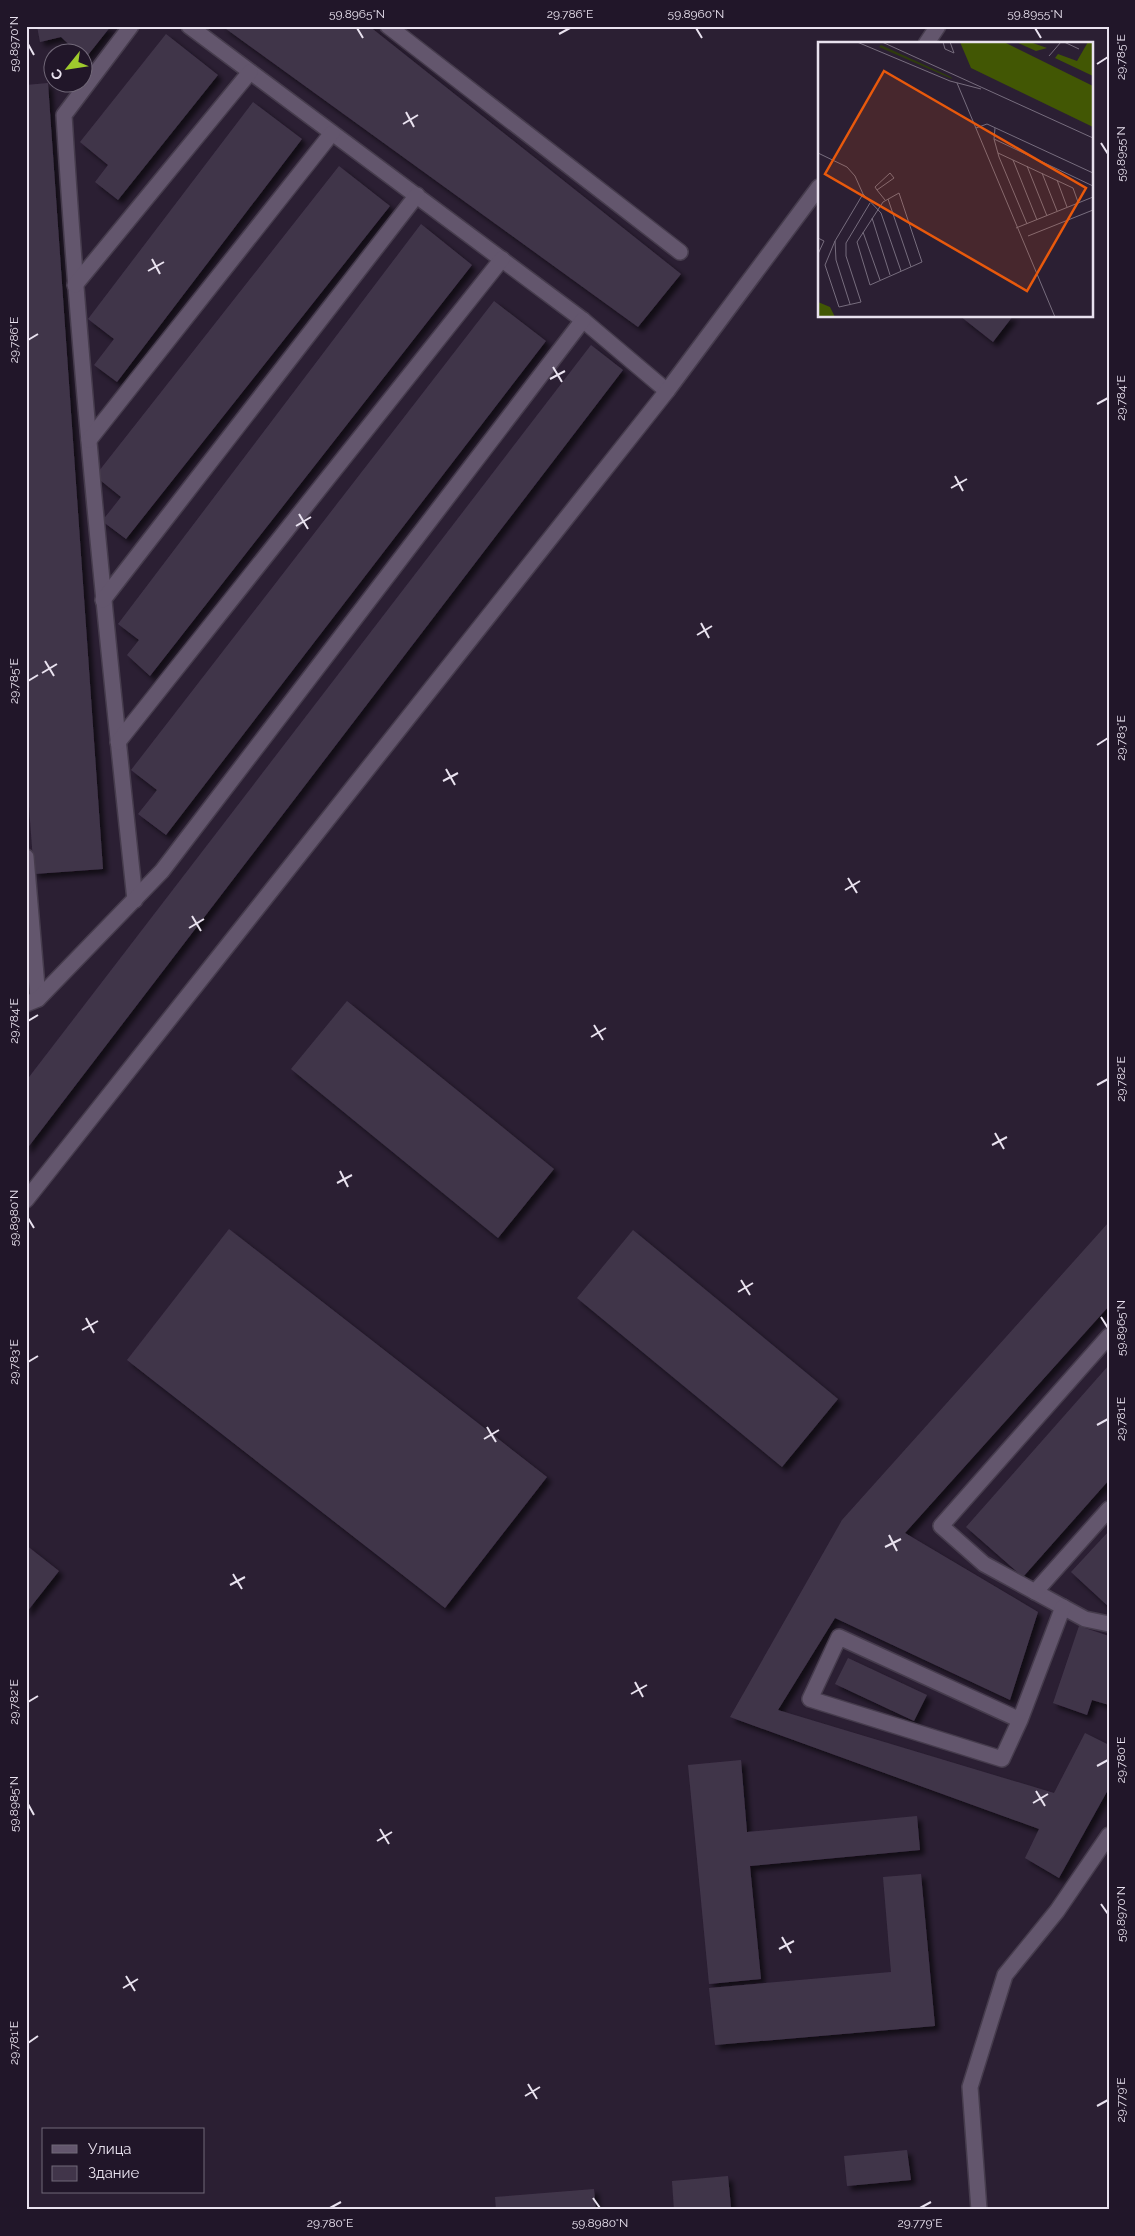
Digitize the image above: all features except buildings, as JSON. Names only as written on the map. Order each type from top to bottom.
[{"type":"street","points":[[131,26],[64,115],[75,285],[103,600],[135,900]]},
{"type":"street","points":[[189,26],[583,320],[667,391]]},
{"type":"street","points":[[388,26],[680,252]]},
{"type":"street","points":[[927,42],[938,26]]},
{"type":"street","points":[[75,285],[250,72]]},
{"type":"street","points":[[89,440],[332,133]]},
{"type":"street","points":[[27,1198],[667,391],[818,189]]},
{"type":"street","points":[[103,600],[417,196]]},
{"type":"street","points":[[118,742],[502,259]]},
{"type":"street","points":[[32,1001],[162,871],[583,320]]},
{"type":"street","points":[[26,857],[32,1001]]},
{"type":"street","points":[[1109,1336],[941,1526],[984,1564],[1085,1620],[1109,1624]]},
{"type":"street","points":[[1035,1592],[1109,1509]]},
{"type":"street","points":[[1020,1720],[839,1637],[810,1699],[1002,1759],[1020,1720],[1063,1607]]},
{"type":"street","points":[[979,2210],[970,2087],[1005,1975],[1057,1911],[1109,1835]]}]
